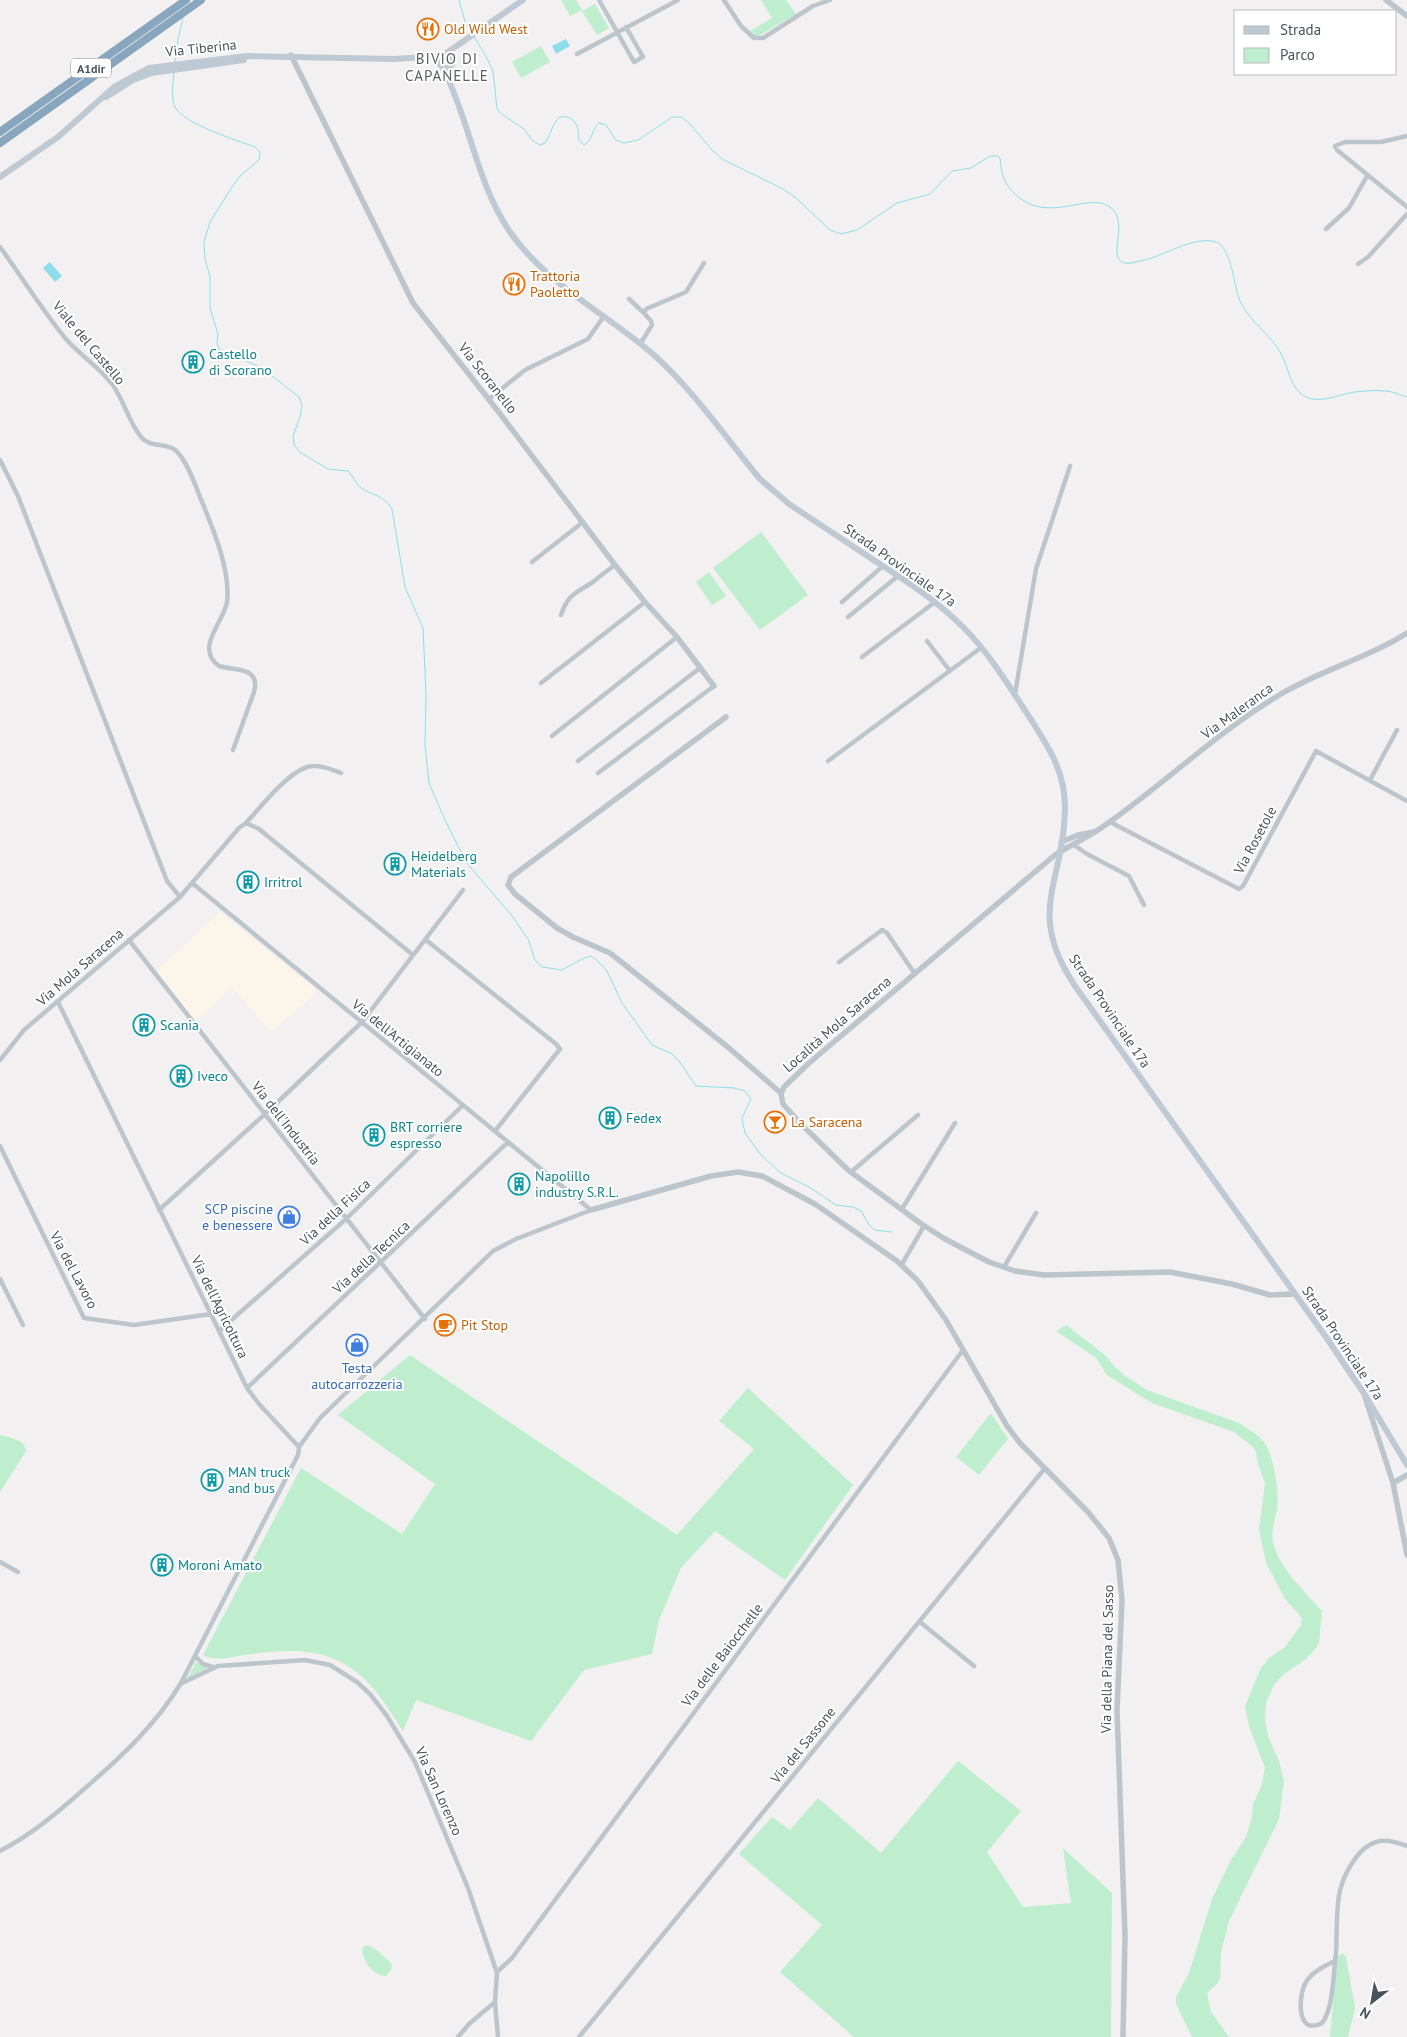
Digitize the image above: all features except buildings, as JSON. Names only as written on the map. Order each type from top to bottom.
[{"type":"highway","name":"A1dir","points":[[0,132],[184,1]]},
{"type":"highway","name":"A1dir","points":[[0,143],[198,2]]},
{"type":"main road","name":"Via Tiberina","points":[[0,177],[126,85],[146,74],[165,67],[266,55],[422,58],[443,55],[523,0]]},
{"type":"main road","points":[[422,58],[442,66],[452,63],[463,43]]},
{"type":"main road","points":[[443,55],[451,57],[452,84],[439,60],[443,55]]},
{"type":"main road","name":"Strada Provinciale 17a","points":[[452,84],[483,180],[497,209],[510,231],[542,268],[640,344],[671,372],[774,493],[935,602],[960,624],[982,647],[1015,694],[1048,747],[1060,771],[1065,807],[1048,919],[1051,938],[1065,971],[1365,1395],[1407,1465]]},
{"type":"street","points":[[599,0],[634,62],[643,57],[626,27]]},
{"type":"street","points":[[577,54],[678,0]]},
{"type":"street","points":[[724,0],[741,26],[754,38],[763,38],[813,6],[830,0]]},
{"type":"street","points":[[1386,0],[1407,16]]},
{"type":"street","name":"Via Scoranello","points":[[291,55],[410,298],[615,565],[677,637],[714,686]]},
{"type":"street","points":[[1407,136],[1371,144],[1345,142],[1335,146],[1366,176],[1396,197],[1407,208]]},
{"type":"street","points":[[1326,229],[1349,208],[1366,176]]},
{"type":"street","points":[[1358,264],[1368,257],[1407,214]]},
{"type":"street","name":"Viale del Castello","points":[[0,247],[65,338],[113,386],[141,437],[151,444],[167,446],[178,452],[198,492],[213,532],[226,580],[226,606],[210,640],[211,656],[219,666],[241,669],[248,673],[255,683],[254,692],[233,750]]},
{"type":"street","points":[[644,313],[649,307],[686,292],[704,263]]},
{"type":"street","points":[[629,299],[644,313],[652,325],[640,344]]},
{"type":"street","points":[[488,399],[528,369],[588,339],[604,316]]},
{"type":"street","points":[[0,460],[18,496],[167,881],[180,897]]},
{"type":"street","points":[[1015,694],[1036,569],[1070,466]]},
{"type":"street","points":[[532,562],[583,522]]},
{"type":"street","points":[[561,615],[566,602],[573,594],[615,565]]},
{"type":"street","points":[[842,602],[883,566]]},
{"type":"street","points":[[848,617],[898,576]]},
{"type":"street","points":[[542,683],[645,602]]},
{"type":"street","points":[[862,657],[935,602]]},
{"type":"street","name":"Via Maleranca","points":[[1074,845],[1110,822],[1234,727],[1280,695],[1309,679],[1406,635]]},
{"type":"street","points":[[552,736],[677,637]]},
{"type":"street","points":[[927,642],[950,671]]},
{"type":"street","points":[[828,761],[982,647]]},
{"type":"street","points":[[578,761],[700,668]]},
{"type":"street","points":[[598,773],[714,686]]},
{"type":"street","points":[[726,716],[511,877],[508,885],[515,894],[557,928],[610,953],[729,1048],[781,1093]]},
{"type":"street","points":[[1397,730],[1370,780],[1407,800]]},
{"type":"street","name":"Via Rosetole","points":[[1110,822],[1240,889],[1316,751],[1370,780]]},
{"type":"street","name":"Via Mola Saracena","points":[[0,1060],[24,1030],[180,897],[239,828],[246,823],[284,782],[307,767],[325,767],[341,773]]},
{"type":"street","points":[[246,823],[259,829],[413,955]]},
{"type":"street","points":[[1061,842],[1078,835],[1096,832]]},
{"type":"street","points":[[1074,845],[1129,876],[1144,905]]},
{"type":"street","name":"Località Mola Saracena","points":[[1074,845],[1059,852],[809,1063],[786,1085],[781,1093],[782,1102],[793,1116],[851,1172],[924,1226],[973,1254],[1004,1267],[1022,1272],[1048,1275],[1173,1272],[1222,1282],[1270,1295],[1294,1294]]},
{"type":"street","name":"Via dell'Artigianato","points":[[192,883],[591,1210]]},
{"type":"street","points":[[159,1210],[265,1114],[362,1022],[463,890]]},
{"type":"street","points":[[839,962],[882,930],[887,933],[915,974]]},
{"type":"street","name":"Via dell'Industria","points":[[129,940],[425,1318]]},
{"type":"street","points":[[426,940],[560,1049],[495,1131]]},
{"type":"street","name":"Via dell'Agricoltura","points":[[58,1002],[247,1388],[259,1404],[300,1447]]},
{"type":"street","name":"Via della Fisica","points":[[219,1331],[346,1218],[463,1105]]},
{"type":"street","points":[[851,1172],[918,1115]]},
{"type":"street","points":[[902,1209],[955,1123]]},
{"type":"street","name":"Via della Tecnica","points":[[247,1388],[382,1263],[508,1142]]},
{"type":"street","name":"Via del Lavoro","points":[[0,1146],[84,1318],[134,1325],[211,1314]]},
{"type":"street","name":"Via della Piana del Sasso","points":[[591,1210],[715,1175],[748,1173],[762,1176],[806,1198],[902,1264],[918,1281],[934,1301],[1003,1421],[1018,1441],[1104,1530],[1114,1548],[1120,1574],[1122,1628],[1117,1716],[1124,1936],[1123,2037]]},
{"type":"street","points":[[0,1851],[35,1829],[118,1759],[160,1715],[181,1684],[298,1455],[300,1447],[320,1418],[497,1249],[516,1238],[591,1210]]},
{"type":"street","points":[[1004,1267],[1036,1213]]},
{"type":"street","points":[[902,1264],[924,1226]]},
{"type":"street","points":[[0,1279],[23,1325]]},
{"type":"street","name":"Via delle Baiocchelle","points":[[497,1972],[512,1958],[963,1350]]},
{"type":"street","points":[[1365,1395],[1393,1483],[1407,1555]]},
{"type":"street","name":"Via del Sassone","points":[[579,2037],[1045,1468]]},
{"type":"street","points":[[1393,1483],[1407,1475]]},
{"type":"street","points":[[0,1562],[18,1572]]},
{"type":"street","points":[[920,1622],[974,1666]]},
{"type":"street","points":[[194,1656],[202,1664],[214,1667]]},
{"type":"street","name":"Via San Lorenzo","points":[[214,1667],[284,1660],[317,1661],[337,1668],[370,1694],[387,1716],[419,1769],[468,1888],[497,1972],[495,2002],[498,2037]]},
{"type":"street","points":[[181,1684],[214,1667]]},
{"type":"street","points":[[1335,1961],[1311,1975],[1303,1987],[1301,2014],[1305,2022],[1311,2025],[1320,2024],[1326,2016],[1335,1961],[1339,1898],[1350,1867],[1361,1853],[1376,1842],[1390,1842],[1407,1846]]},
{"type":"street","points":[[458,2037],[469,2024],[495,2002]]},
{"type":"shaded area","points":[[220,912],[318,991],[271,1032],[232,987],[196,1021],[156,971]]},
{"type":"green space","points":[[561,0],[576,0],[582,10],[570,16]]},
{"type":"green space","points":[[761,0],[786,0],[796,14],[757,37],[750,31],[772,18]]},
{"type":"green space","points":[[595,4],[609,28],[597,35],[582,11]]},
{"type":"green space","points":[[541,46],[550,62],[521,78],[512,62]]},
{"type":"green space","points":[[761,532],[808,595],[760,630],[713,568]]},
{"type":"green space","points":[[709,572],[726,596],[712,605],[696,582]]},
{"type":"green space","points":[[1066,1325],[1105,1355],[1125,1376],[1147,1390],[1239,1423],[1261,1438],[1269,1451],[1277,1485],[1278,1502],[1272,1533],[1276,1551],[1286,1570],[1322,1611],[1319,1643],[1306,1659],[1284,1674],[1274,1685],[1266,1703],[1265,1721],[1269,1739],[1279,1761],[1284,1781],[1279,1819],[1229,1921],[1221,1952],[1220,1979],[1207,1993],[1211,2012],[1229,2037],[1192,2037],[1176,2004],[1176,1997],[1189,1973],[1212,1899],[1231,1860],[1246,1837],[1252,1817],[1253,1804],[1261,1787],[1265,1768],[1249,1726],[1245,1706],[1261,1668],[1269,1658],[1285,1647],[1301,1625],[1302,1618],[1285,1599],[1266,1563],[1259,1529],[1265,1483],[1253,1447],[1234,1432],[1152,1403],[1107,1375],[1096,1358],[1056,1331]]},
{"type":"green space","points":[[410,1355],[677,1535],[754,1449],[719,1421],[748,1388],[853,1485],[785,1580],[715,1531],[681,1568],[659,1620],[652,1654],[584,1670],[531,1741],[416,1700],[403,1731],[372,1687],[358,1674],[344,1664],[314,1653],[280,1651],[218,1659],[203,1655],[301,1468],[402,1534],[435,1484],[338,1415]]},
{"type":"green space","points":[[991,1413],[1008,1439],[979,1475],[956,1457]]},
{"type":"green space","points":[[0,1435],[20,1441],[26,1451],[0,1492]]},
{"type":"green space","points":[[196,1662],[207,1668],[187,1679]]},
{"type":"green space","points":[[958,1761],[1021,1811],[987,1852],[1023,1907],[1071,1903],[1063,1848],[1112,1893],[1111,2037],[854,2037],[780,1972],[822,1925],[739,1854],[772,1817],[790,1830],[818,1798],[881,1853]]},
{"type":"green space","points":[[367,1945],[378,1951],[392,1964],[391,1970],[386,1976],[377,1973],[366,1962],[362,1948]]},
{"type":"green space","points":[[1342,1953],[1346,1957],[1355,2008],[1348,2037],[1330,2037],[1337,1958]]},
{"type":"water","points":[[566,39],[570,46],[556,54],[552,46]]},
{"type":"water","points":[[50,262],[62,276],[55,282],[43,268]]},
{"type":"waterway","points":[[459,0],[466,25],[471,32]]},
{"type":"waterway","points":[[175,63],[183,18]]},
{"type":"waterway","points":[[474,37],[493,71],[497,109],[524,129],[533,141],[540,145],[545,143],[554,124],[561,117],[569,118],[576,124],[579,140],[584,145],[599,123],[606,125],[616,140],[624,143],[638,140],[672,117],[681,117],[690,124],[722,159],[783,189],[795,197],[830,230],[841,234],[857,230],[897,203],[930,194],[952,171],[971,168],[990,156],[997,156],[1000,158],[1002,174],[1006,183],[1016,195],[1029,203],[1054,208],[1091,203],[1101,203],[1110,207],[1116,214],[1118,222],[1117,255],[1119,260],[1125,263],[1149,259],[1198,241],[1216,242],[1221,245],[1228,257],[1241,304],[1279,350],[1290,378],[1300,393],[1306,397],[1320,399],[1355,392],[1378,391],[1407,397]]},
{"type":"waterway","points":[[174,72],[173,99],[175,107],[180,113],[199,125],[255,147],[260,152],[259,160],[241,175],[210,222],[204,242],[205,259],[210,277],[210,308],[218,334],[217,343],[219,349],[262,368],[299,397],[302,405],[293,436],[294,445],[301,453],[328,469],[348,471],[361,488],[381,498],[392,509],[405,587],[423,628],[426,694],[425,746],[429,783],[466,862],[512,916],[528,939],[535,960],[542,967],[562,970],[591,956],[599,962],[607,971],[622,1003],[652,1045],[672,1054],[696,1086],[734,1088],[745,1091],[751,1099],[742,1118],[745,1133],[761,1155],[781,1173],[809,1187],[836,1205],[853,1207],[861,1211],[869,1225],[875,1230],[892,1232]]},
{"type":"place","name":"Old Wild West","points":[[428,29]]},
{"type":"place","name":"Trattoria Paoletto","points":[[514,284]]},
{"type":"place","name":"Castello di Scorano","points":[[193,362]]},
{"type":"place","name":"Heidelberg Materials","points":[[395,864]]},
{"type":"place","name":"Irritrol","points":[[248,882]]},
{"type":"place","name":"Scania","points":[[144,1025]]},
{"type":"place","name":"Iveco","points":[[181,1076]]},
{"type":"place","name":"Fedex","points":[[610,1118]]},
{"type":"place","name":"La Saracena","points":[[775,1122]]},
{"type":"place","name":"BRT corriere espresso","points":[[374,1135]]},
{"type":"place","name":"Napolillo industry S.R.L.","points":[[519,1184]]},
{"type":"place","name":"SCP piscine e benessere","points":[[289,1217]]},
{"type":"place","name":"Pit Stop","points":[[445,1325]]},
{"type":"place","name":"Testa autocarrozzeria","points":[[357,1345]]},
{"type":"place","name":"MAN truck and bus","points":[[212,1480]]},
{"type":"place","name":"Moroni Amato","points":[[162,1565]]},
{"type":"district","name":"BIVIO DI CAPANELLE","points":[[447,66]]}]
